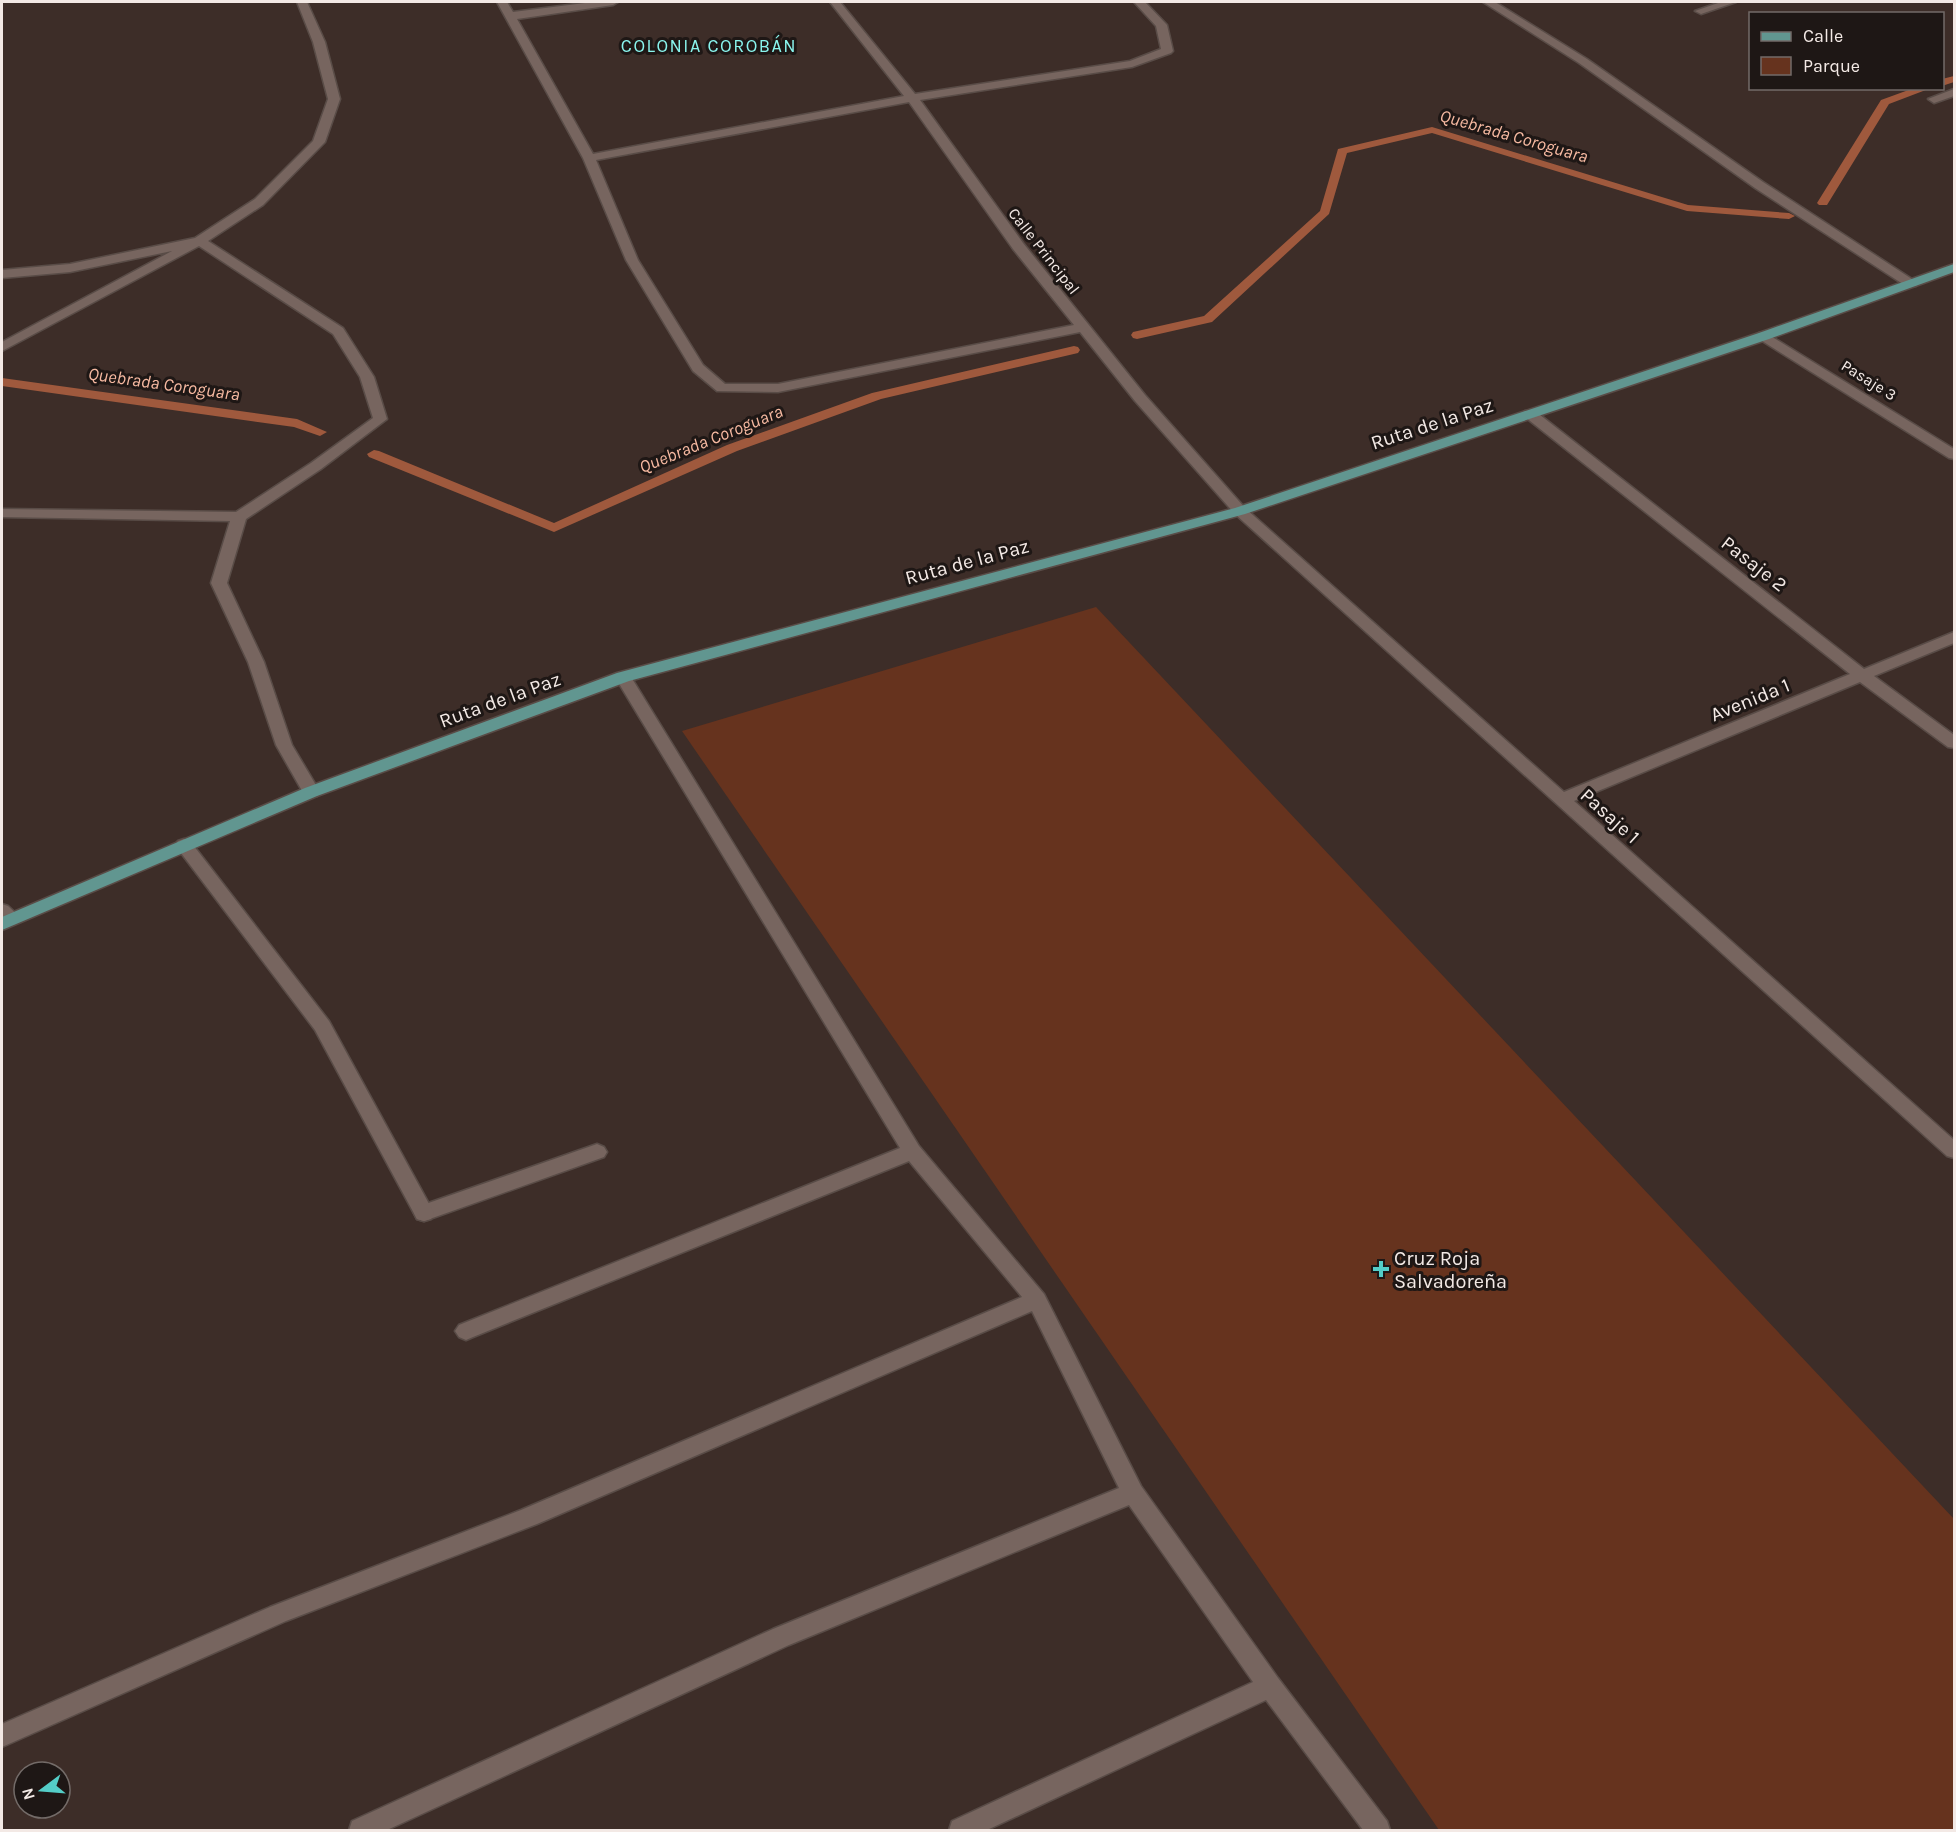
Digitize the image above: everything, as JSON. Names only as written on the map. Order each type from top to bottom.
[{"type":"main road","name":"Ruta de la Paz","points":[[5,917],[310,792],[623,677],[1240,511],[1764,336],[1954,268]]},
{"type":"street","points":[[2,347],[199,241],[258,202],[319,142],[334,99],[319,42],[302,2]]},
{"type":"street","points":[[502,2],[589,158],[632,260],[698,368],[722,388],[778,388],[1084,327]]},
{"type":"street","points":[[510,16],[613,2]]},
{"type":"street","name":"Calle Principal","points":[[835,2],[912,98],[1018,246],[1140,398],[1240,511]]},
{"type":"street","points":[[589,158],[912,98],[1132,64],[1167,51],[1161,25],[1139,2]]},
{"type":"street","points":[[1488,2],[1583,61],[1759,184],[1911,283]]},
{"type":"street","points":[[1701,11],[1731,2]]},
{"type":"street","points":[[1934,99],[1954,92]]},
{"type":"street","points":[[2,274],[70,268],[199,241],[338,331],[367,377],[380,419],[316,466],[239,517],[2,513]]},
{"type":"street","name":"Pasaje 3","points":[[1764,336],[1954,455]]},
{"type":"street","name":"Pasaje 2","points":[[1530,414],[1863,676],[1954,743]]},
{"type":"street","name":"Pasaje 1","points":[[1240,511],[1954,1151]]},
{"type":"street","points":[[239,517],[219,583],[256,662],[284,745],[310,792]]},
{"type":"street","name":"Avenida 1","points":[[1561,800],[1954,637]]},
{"type":"street","points":[[623,677],[912,1151],[1037,1300],[1133,1493],[1270,1686],[1378,1830]]},
{"type":"street","points":[[184,845],[321,1026],[424,1213],[597,1152]]},
{"type":"street","points":[[466,1331],[912,1151]]},
{"type":"street","points":[[2,1736],[278,1614],[529,1517],[1037,1300]]},
{"type":"street","points":[[361,1830],[781,1637],[1133,1493]]},
{"type":"street","points":[[961,1830],[1270,1686]]},
{"type":"green space","points":[[1096,607],[1954,1519],[1954,1830],[1439,1830],[682,731]]},
{"type":"waterway","name":"Quebrada Coroguara","points":[[1944,82],[1954,79]]},
{"type":"waterway","name":"Quebrada Coroguara","points":[[1823,203],[1885,102],[1920,90]]},
{"type":"waterway","name":"Quebrada Coroguara","points":[[1137,335],[1208,319],[1325,212],[1342,151],[1432,130],[1687,208],[1789,216]]},
{"type":"waterway","name":"Quebrada Coroguara","points":[[374,454],[554,528],[732,448],[877,396],[1074,350]]},
{"type":"waterway","name":"Quebrada Coroguara","points":[[2,382],[297,423],[320,432]]},
{"type":"place","name":"Cruz Roja Salvadoreña","points":[[1381,1269]]},
{"type":"district","name":"COLONIA COROBÁN","points":[[709,46]]}]
